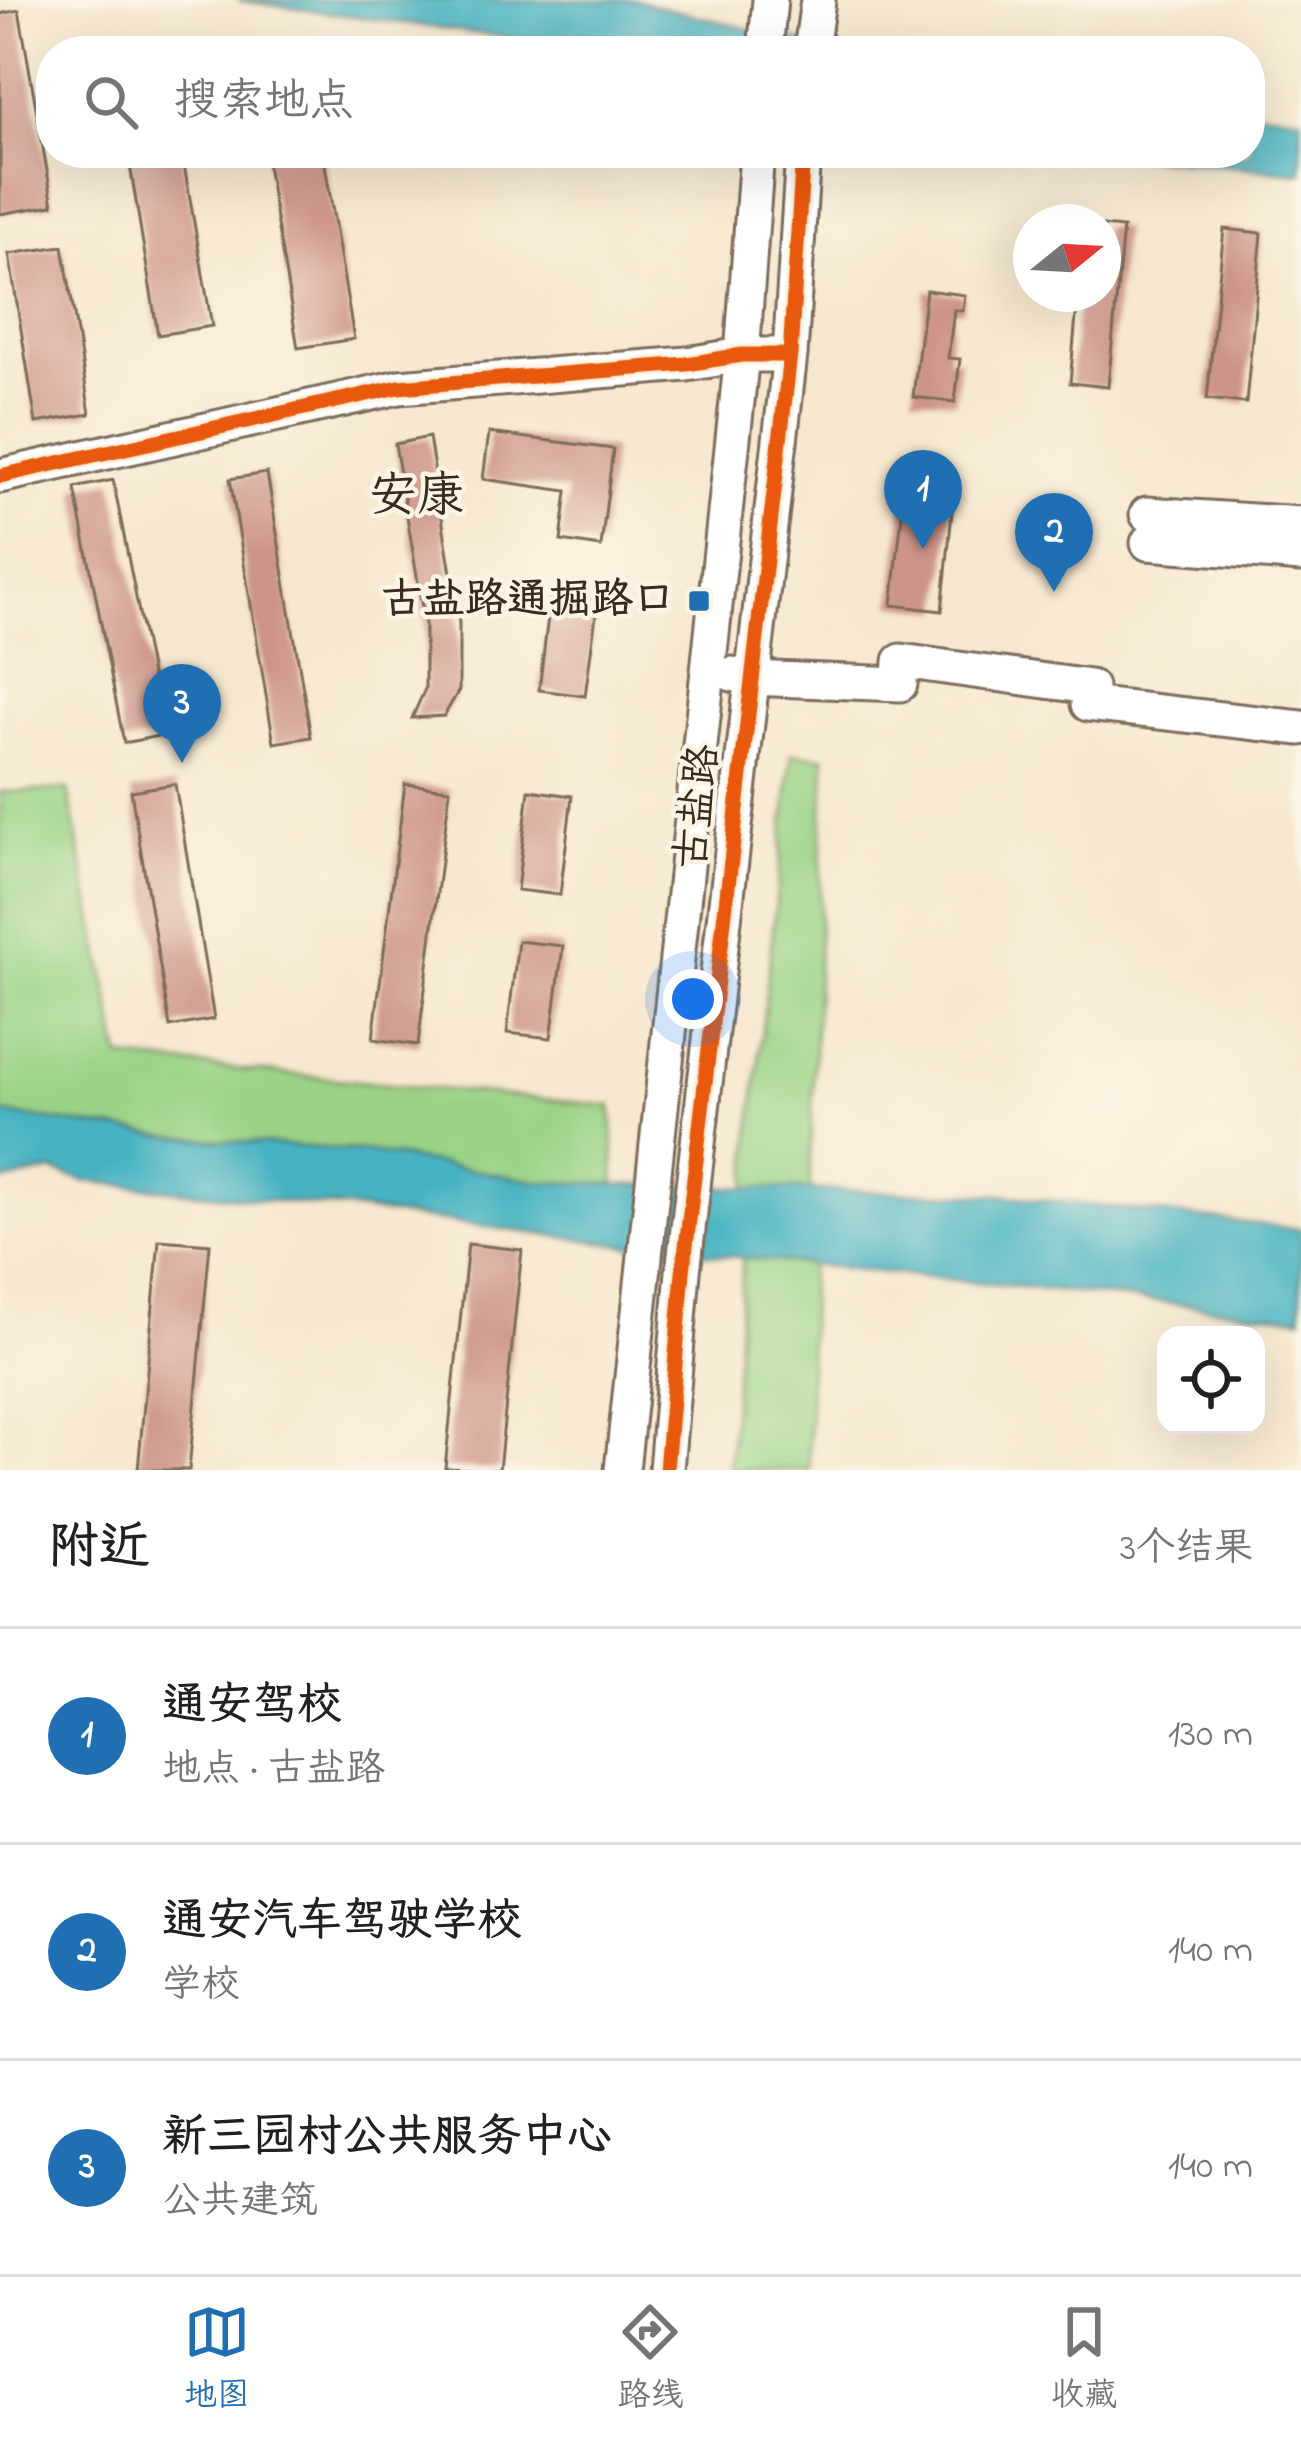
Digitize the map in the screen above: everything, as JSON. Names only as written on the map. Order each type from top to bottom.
[{"type":"street","points":[[766,36],[770,0]]},
{"type":"street","points":[[813,36],[817,3]]},
{"type":"street","name":"古盐路","points":[[622,1470],[742,355],[756,168]]},
{"type":"street","name":"古盐路","points":[[666,1470],[694,1164],[790,355],[802,168]]},
{"type":"street","points":[[0,476],[399,387],[687,364],[742,355],[790,355]]},
{"type":"street","points":[[1301,524],[1148,528],[1301,555]]},
{"type":"street","points":[[707,668],[749,678],[900,684],[902,661],[1090,687],[1088,704],[1301,728]]},
{"type":"green space","points":[[792,754],[825,757],[810,1169],[809,1470],[729,1470],[751,1131]]},
{"type":"green space","points":[[68,790],[121,1058],[612,1106],[615,1185],[540,1182],[371,1152],[165,1136],[0,1113],[0,792]]},
{"type":"water","points":[[236,0],[634,0],[778,36],[495,36]]},
{"type":"water","points":[[1265,111],[1301,117],[1301,173],[1252,168],[1265,168]]},
{"type":"water","points":[[0,1113],[165,1136],[371,1152],[540,1182],[1000,1195],[1301,1229],[1301,1317],[616,1244],[85,1181],[53,1171],[0,1182]]},
{"type":"building","points":[[19,10],[36,108],[36,168],[47,168],[53,205],[0,214],[0,14]]},
{"type":"building","points":[[130,168],[185,168],[212,326],[158,335]]},
{"type":"building","points":[[268,168],[326,168],[354,339],[298,348]]},
{"type":"building","points":[[1224,229],[1262,233],[1246,403],[1207,399]]},
{"type":"building","points":[[63,246],[90,414],[36,423],[9,254]]},
{"type":"building","points":[[926,290],[965,295],[963,311],[954,310],[948,358],[960,359],[955,402],[913,397]]},
{"type":"building","points":[[1076,312],[1115,312],[1108,387],[1070,383]]},
{"type":"building","points":[[489,433],[613,449],[601,547],[561,541],[567,491],[483,479]]},
{"type":"building","points":[[429,437],[459,623],[459,690],[444,716],[412,718],[425,689],[425,624],[395,444]]},
{"type":"building","points":[[267,473],[311,737],[274,743],[230,479]]},
{"type":"building","points":[[113,480],[163,735],[124,743],[75,488]]},
{"type":"building","points":[[905,488],[954,493],[942,611],[892,605]]},
{"type":"building","points":[[550,601],[597,607],[585,696],[539,690]]},
{"type":"building","points":[[175,784],[214,1019],[170,1027],[131,791]]},
{"type":"building","points":[[405,784],[450,789],[418,1045],[373,1039]]},
{"type":"building","points":[[529,790],[572,796],[560,895],[517,890]]},
{"type":"building","points":[[518,941],[563,946],[551,1038],[507,1033]]},
{"type":"building","points":[[159,1240],[210,1244],[189,1470],[138,1470]]},
{"type":"building","points":[[468,1244],[522,1250],[499,1470],[445,1468]]},
{"type":"cycle path","points":[[666,1470],[683,1272],[790,355],[802,168]]},
{"type":"cycle path","points":[[0,476],[399,387],[687,364],[742,355],[790,355]]},
{"type":"place","name":"通安驾校","points":[[923,549]]},
{"type":"place","name":"通安汽车驾驶学校","points":[[1054,592]]},
{"type":"place","name":"古盐路通掘路口","points":[[699,601]]},
{"type":"place","name":"新三园村公共服务中心","points":[[182,763]]},
{"type":"district","name":"安康","points":[[417,498]]}]
